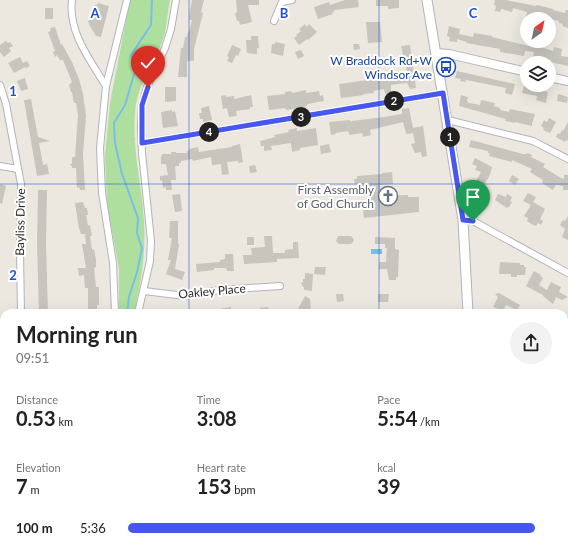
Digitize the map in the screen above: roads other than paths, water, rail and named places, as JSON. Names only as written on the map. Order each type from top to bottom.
[{"type":"main road","points":[[427,0],[448,120],[463,220],[468,309]]},
{"type":"street","points":[[72,0],[71,17],[74,29],[106,86]]},
{"type":"street","points":[[115,309],[113,263],[102,193],[100,148],[106,86],[127,0]]},
{"type":"street","points":[[139,309],[150,261],[151,241],[142,143],[142,102],[166,48],[176,0]]},
{"type":"street","points":[[274,21],[282,1],[292,0]]},
{"type":"street","points":[[436,53],[449,54],[520,70]]},
{"type":"street","points":[[556,79],[568,82]]},
{"type":"street","name":"Bayliss Drive","points":[[0,86],[6,104],[21,184],[21,309]]},
{"type":"street","points":[[142,143],[443,93]]},
{"type":"street","points":[[448,120],[533,141],[568,159]]},
{"type":"street","points":[[0,166],[18,169]]},
{"type":"street","points":[[463,220],[473,221],[568,273]]},
{"type":"street","name":"Oakley Place","points":[[144,291],[185,296],[220,290],[280,286]]},
{"type":"water","points":[[371,249],[382,249],[382,254],[371,254]]},
{"type":"waterway","points":[[128,309],[129,297],[137,272],[142,248],[137,233],[138,218],[122,174],[115,143],[114,123],[125,105],[135,71],[131,55],[151,25],[152,0]]},
{"type":"place","name":"W Braddock Rd+W Windsor Ave","points":[[446,67]]},
{"type":"place","name":"First Assembly of God Church","points":[[388,196]]}]
